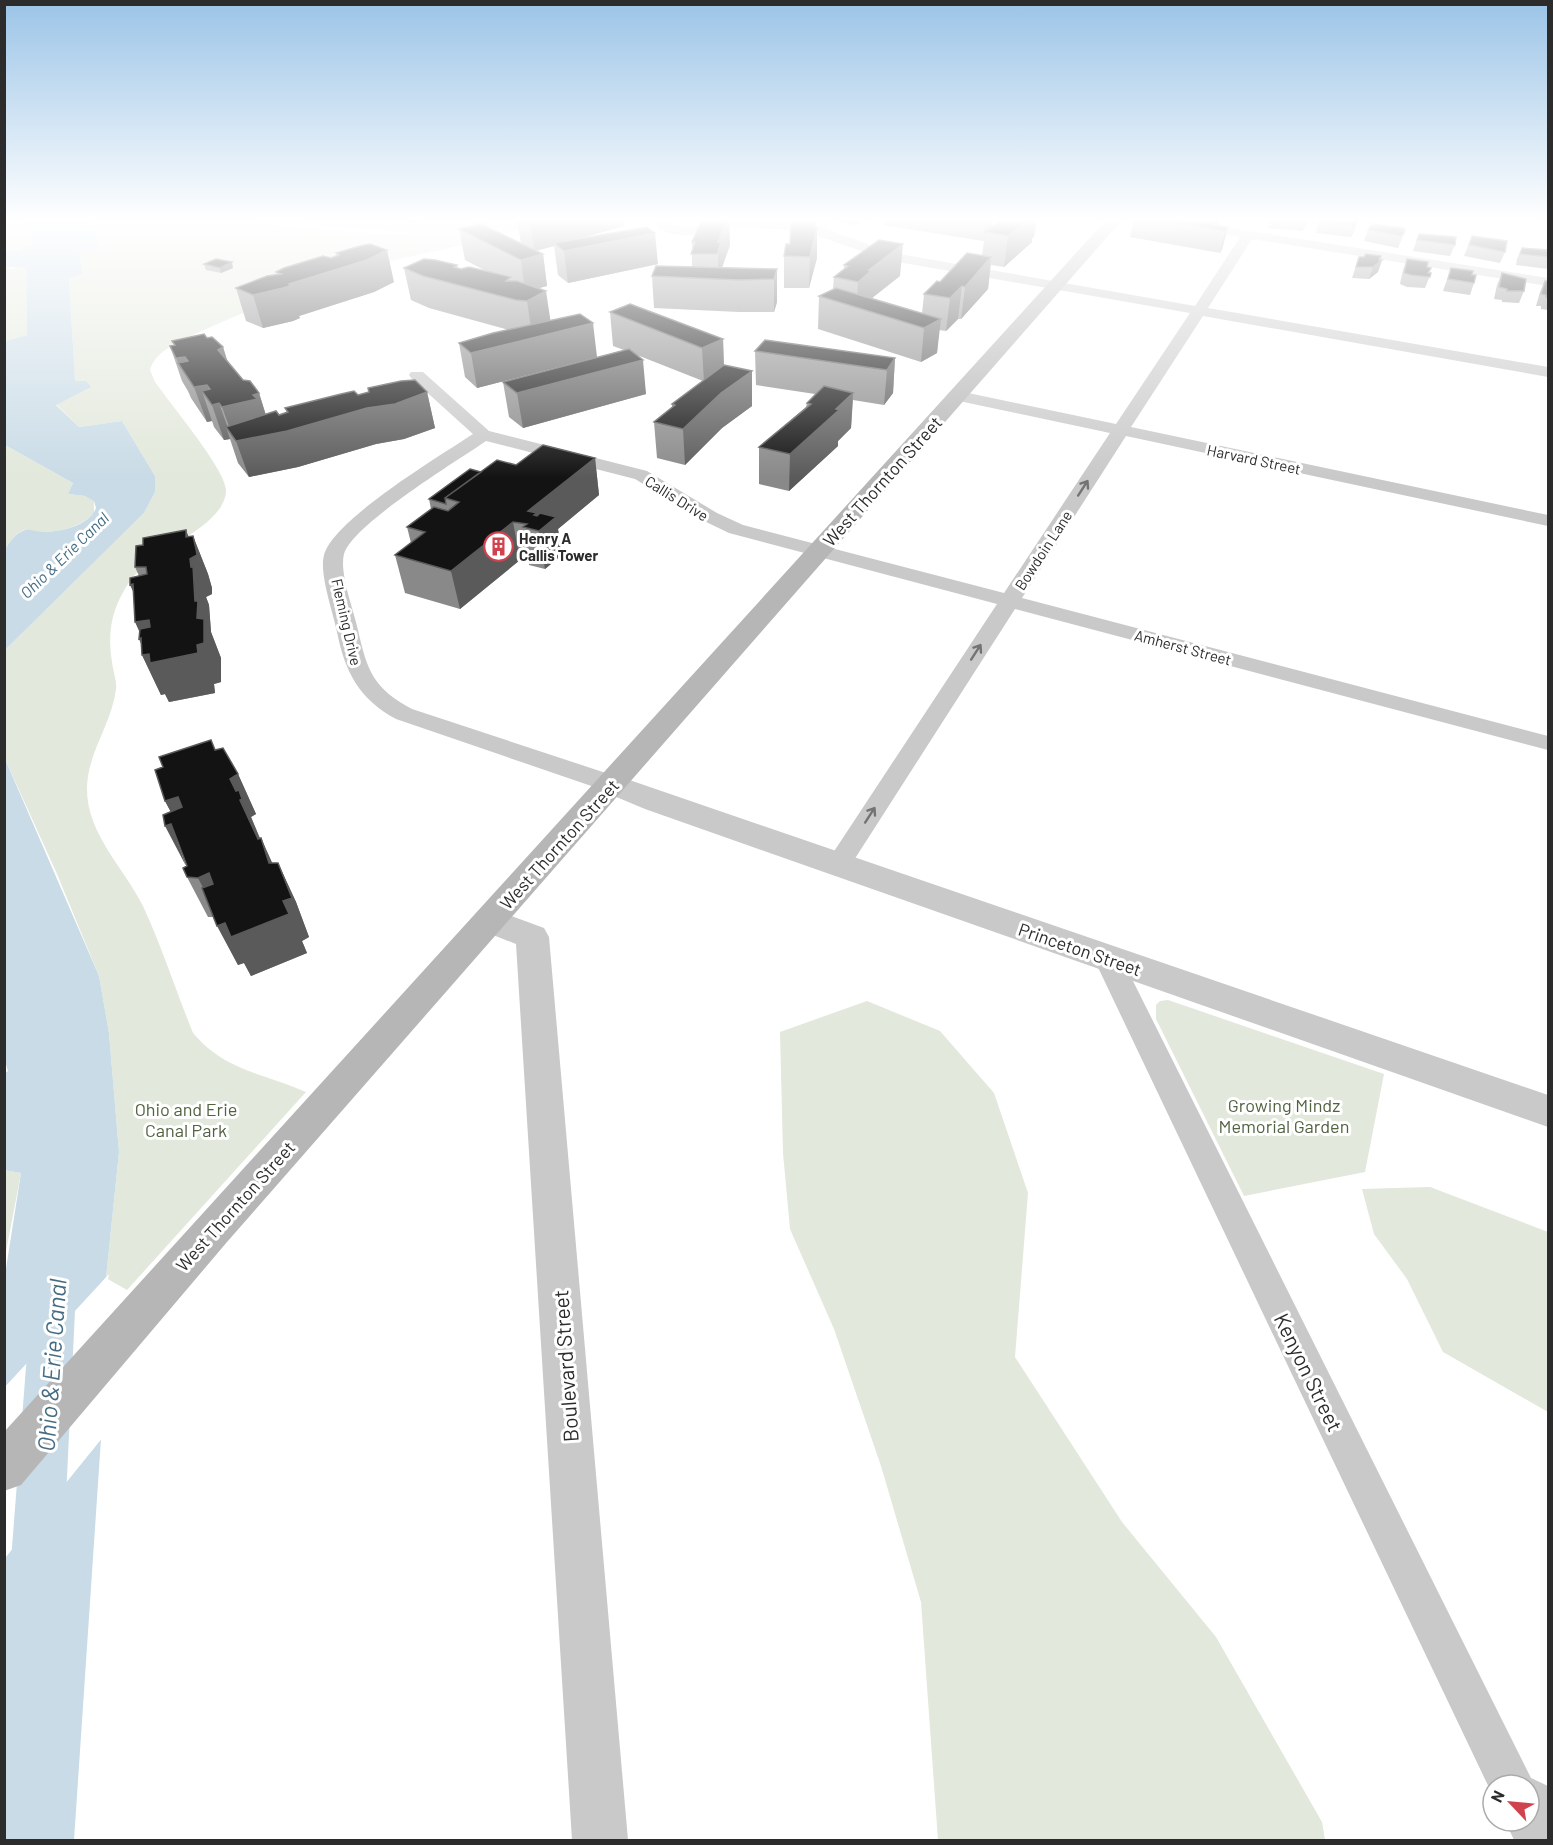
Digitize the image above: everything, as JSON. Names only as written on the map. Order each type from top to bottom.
[{"type":"main road","name":"West Thornton Street","points":[[4,1468],[213,1229],[1038,306]]},
{"type":"street","points":[[1176,306],[1548,372]]},
{"type":"street","name":"Bowdoin Lane","points":[[838,865],[1201,306]]},
{"type":"street","name":"Callis Drive","points":[[417,375],[483,435],[641,475],[665,487],[696,511],[721,524],[818,551]]},
{"type":"street","name":"Harvard Street","points":[[959,396],[1548,521]]},
{"type":"street","name":"Fleming Drive","points":[[483,435],[372,512],[350,529],[336,546],[335,568],[359,674],[367,688],[378,699],[404,714],[612,784]]},
{"type":"street","name":"Amherst Street","points":[[818,551],[1548,743]]},
{"type":"street","name":"Princeton Street","points":[[612,784],[838,865],[1548,1111]]},
{"type":"street","name":"Boulevard Street","points":[[490,920],[532,937],[600,1840]]},
{"type":"street","name":"Kenyon Street","points":[[1108,958],[1505,1773]]},
{"type":"green space","points":[[5,306],[27,306],[27,335],[5,341]]},
{"type":"green space","name":"Ohio and Erie Canal Park","points":[[71,306],[259,306],[182,340],[167,349],[152,364],[150,370],[155,382],[217,467],[226,490],[223,503],[214,515],[201,527],[140,569],[119,600],[112,620],[110,640],[116,683],[114,702],[91,763],[87,789],[93,821],[143,906],[193,1033],[205,1046],[231,1063],[306,1092],[127,1290],[106,1278],[119,1152],[109,1033],[99,976],[57,874],[5,759],[5,650],[144,513],[155,492],[155,476],[122,421],[79,427],[56,404],[75,382]]},
{"type":"green space","points":[[5,445],[73,483],[68,494],[85,496],[94,500],[94,513],[83,522],[61,530],[21,531],[15,535],[5,549]]},
{"type":"green space","name":"Growing Mindz Memorial Garden","points":[[1168,1000],[1384,1074],[1365,1172],[1244,1196],[1156,1019],[1156,1005],[1160,1001]]},
{"type":"green space","points":[[867,1001],[940,1031],[994,1093],[1028,1193],[1015,1357],[1122,1522],[1216,1637],[1322,1822],[1325,1840],[938,1840],[921,1602],[881,1466],[834,1329],[790,1229],[783,1153],[780,1032]]},
{"type":"green space","points":[[5,1170],[21,1173],[5,1257]]},
{"type":"green space","points":[[1430,1187],[1548,1232],[1548,1412],[1443,1352],[1407,1279],[1374,1234],[1362,1189]]},
{"type":"water","points":[[27,306],[71,306],[75,381],[86,381],[91,387],[56,405],[79,427],[122,421],[155,476],[155,492],[144,513],[5,650],[5,549],[21,531],[50,532],[73,527],[81,524],[96,508],[94,501],[85,496],[68,494],[73,483],[5,445],[5,341],[27,335]]},
{"type":"water","points":[[5,759],[99,976],[109,1033],[119,1152],[106,1278],[5,1387],[5,1275],[21,1173],[4,1170],[4,1074],[8,1071],[4,1058]]},
{"type":"water","points":[[101,1439],[74,1840],[5,1840],[5,1558]]},
{"type":"pier","points":[[109,1274],[108,1280],[4,1390],[5,1387]]},
{"type":"pier","points":[[99,1437],[103,1437],[5,1558],[4,1553]]},
{"type":"building","points":[[625,306],[636,306],[723,339],[702,348],[610,312]]},
{"type":"building","points":[[852,306],[897,306],[941,319],[924,328]]},
{"type":"building","points":[[580,314],[593,323],[471,353],[459,343],[493,333]]},
{"type":"building","points":[[204,334],[207,338],[212,337],[223,347],[218,350],[243,380],[250,381],[259,393],[253,395],[257,399],[222,407],[219,403],[212,405],[202,391],[210,389],[207,385],[194,387],[178,363],[188,361],[185,357],[176,358],[170,346],[175,345],[172,341]]},
{"type":"building","points":[[765,340],[895,358],[887,370],[755,351]]},
{"type":"building","points":[[629,349],[643,360],[517,393],[503,382]]},
{"type":"building","points":[[724,365],[752,371],[721,393],[683,429],[654,422],[675,405],[672,404]]},
{"type":"building","points":[[415,380],[427,392],[395,404],[367,408],[287,431],[236,441],[226,427],[276,411],[279,415],[288,412],[285,408],[341,394],[354,391],[358,395],[369,392],[368,388]]},
{"type":"building","points":[[824,386],[853,393],[836,409],[839,410],[790,454],[759,447],[811,404],[807,403]]},
{"type":"building","points":[[543,445],[595,458],[528,511],[537,513],[534,515],[537,516],[540,513],[556,517],[539,531],[523,527],[527,524],[513,522],[451,571],[395,555],[425,532],[407,527],[434,507],[448,511],[459,502],[445,498],[497,460],[516,465]]},
{"type":"building","points":[[470,469],[481,472],[445,498],[446,504],[429,499]]},
{"type":"building","points":[[186,530],[186,537],[193,536],[197,555],[190,559],[191,567],[193,566],[195,601],[198,601],[197,618],[204,619],[204,643],[197,645],[198,653],[150,663],[149,654],[142,655],[141,638],[139,639],[140,629],[150,627],[149,620],[135,622],[133,584],[130,585],[130,578],[147,574],[146,567],[135,567],[136,546],[143,545],[143,538]]},
{"type":"building","points":[[211,740],[215,750],[223,748],[238,774],[230,779],[236,791],[239,790],[242,799],[240,800],[258,839],[261,838],[269,863],[278,863],[292,898],[283,901],[289,914],[231,937],[225,923],[217,926],[202,888],[213,884],[209,873],[198,878],[187,877],[183,868],[187,866],[171,824],[165,826],[163,815],[182,807],[178,797],[165,801],[155,770],[163,767],[159,757]]},
{"type":"waterway","name":"Ohio & Erie Canal","points":[[37,1560],[54,1290]]},
{"type":"place","name":"Henry A Callis Tower","points":[[498,547]]}]
